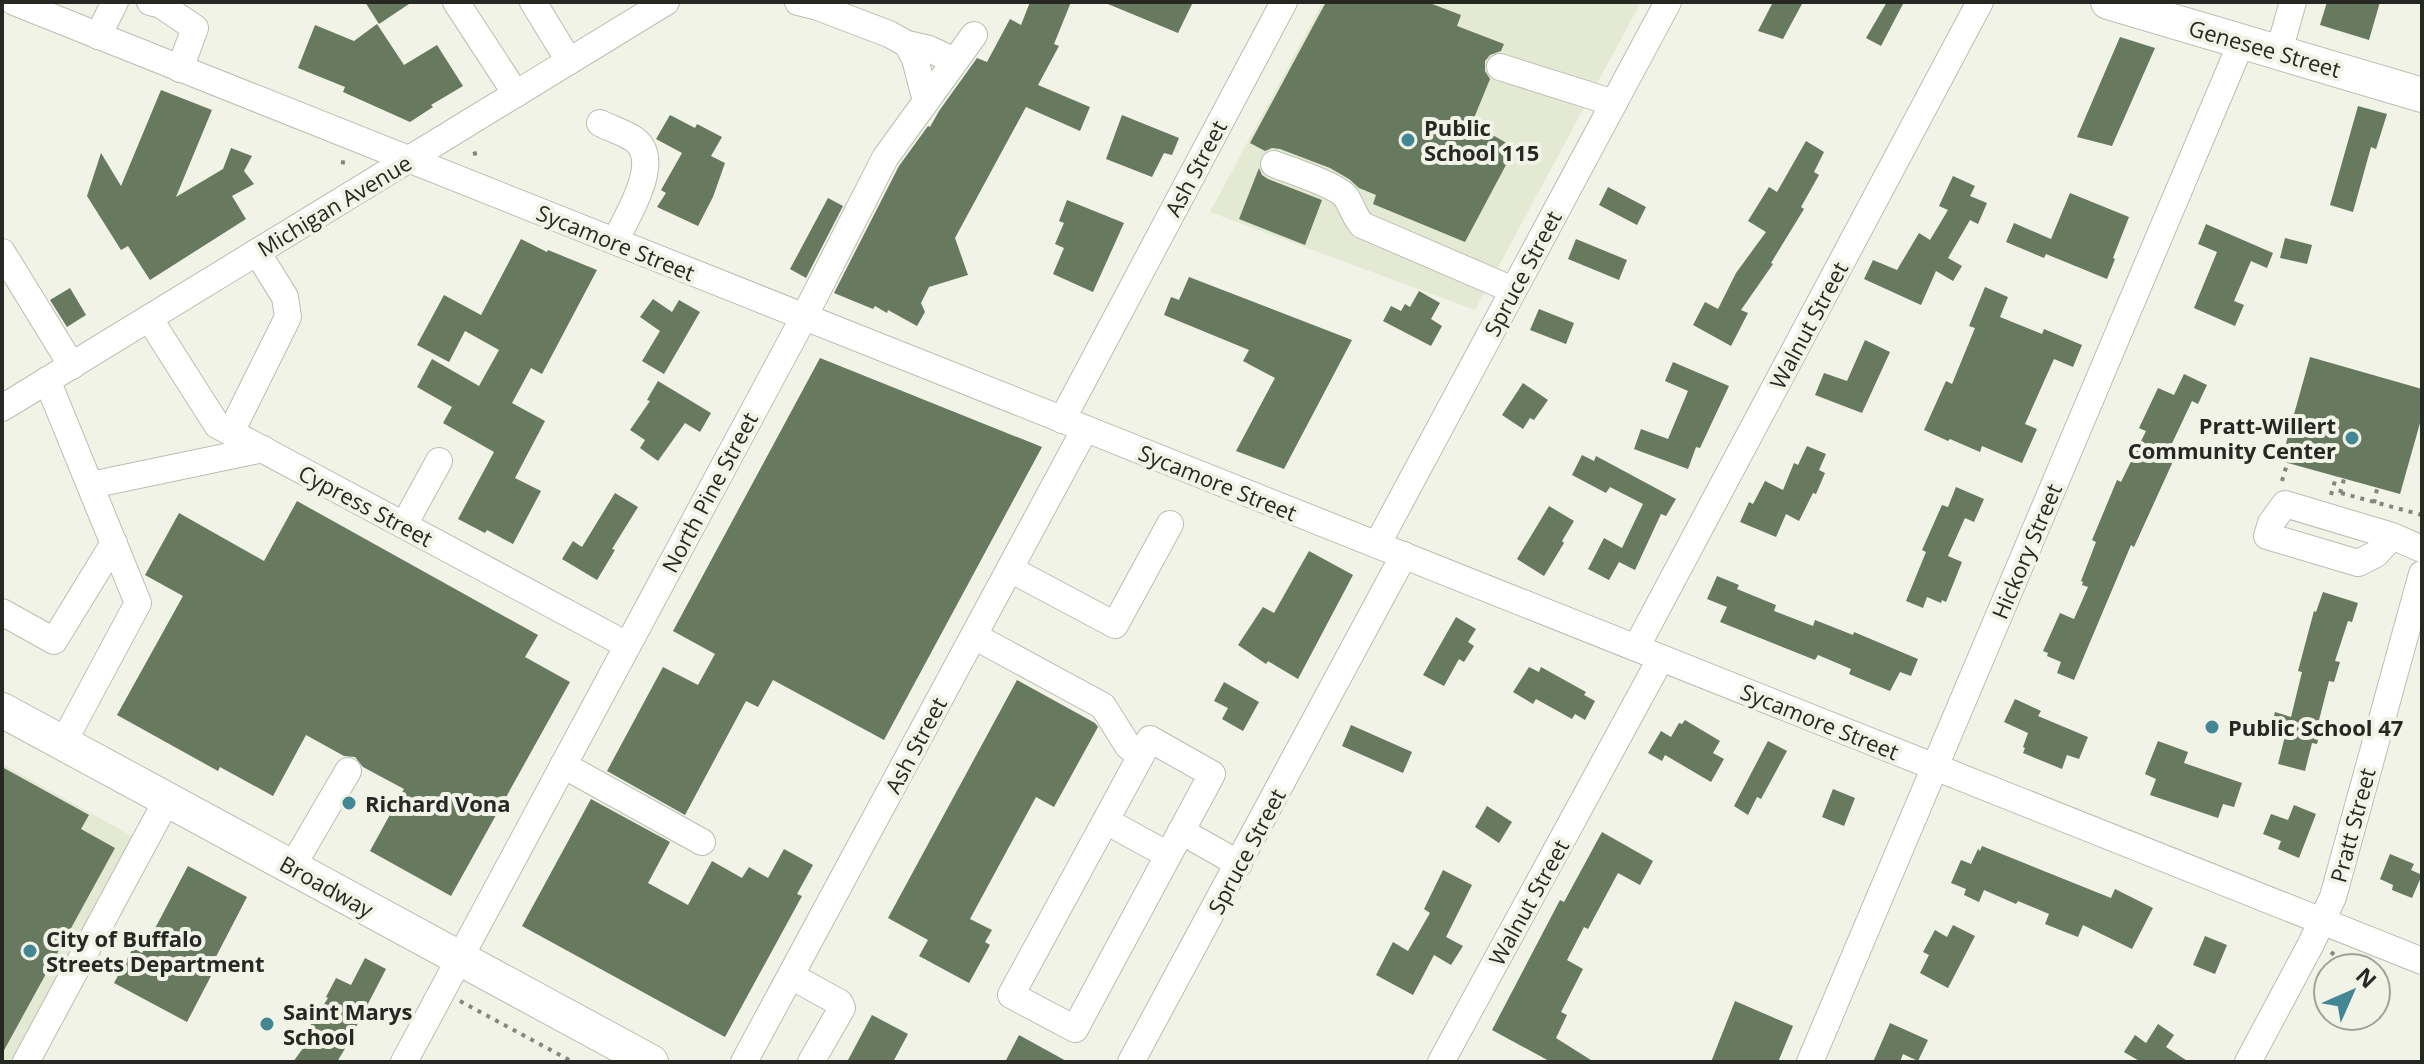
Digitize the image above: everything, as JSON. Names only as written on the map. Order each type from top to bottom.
[{"type":"main road","name":"Genesee Street","points":[[2108,2],[2421,90]]},
{"type":"main road","name":"Broadway","points":[[2,710],[651,1062]]},
{"type":"street","name":"Sycamore Street","points":[[14,2],[2422,961]]},
{"type":"street","points":[[98,36],[115,2]]},
{"type":"street","points":[[150,2],[161,5],[195,28],[180,69]]},
{"type":"street","points":[[456,2],[516,94]]},
{"type":"street","points":[[533,2],[569,61]]},
{"type":"street","name":"Michigan Avenue","points":[[2,408],[666,2]]},
{"type":"street","points":[[798,2],[889,34],[907,44],[941,53],[955,61]]},
{"type":"street","name":"Ash Street","points":[[744,1062],[1010,569],[1074,424],[1081,380],[1284,2]]},
{"type":"street","name":"Spruce Street","points":[[1377,545],[1668,2]]},
{"type":"street","name":"Walnut Street","points":[[1636,648],[1980,2]]},
{"type":"street","points":[[2279,51],[2293,2]]},
{"type":"street","name":"North Pine Street","points":[[404,1062],[804,317],[885,158],[974,35]]},
{"type":"street","name":"Hickory Street","points":[[1810,1062],[2242,41]]},
{"type":"street","points":[[907,44],[915,59],[926,101]]},
{"type":"street","points":[[1500,67],[1614,103]]},
{"type":"street","points":[[600,123],[638,142],[645,159],[645,179],[615,241]]},
{"type":"street","points":[[1274,164],[1336,189],[1345,197],[1362,225],[1513,290]]},
{"type":"street","points":[[2,252],[72,366]]},
{"type":"street","points":[[231,432],[288,317],[285,297],[257,252]]},
{"type":"street","name":"Cypress Street","points":[[149,318],[217,425],[627,645]]},
{"type":"street","points":[[47,380],[138,603],[63,743]]},
{"type":"street","points":[[91,485],[263,449]]},
{"type":"street","points":[[404,525],[439,461]]},
{"type":"street","points":[[1010,569],[1115,625],[1170,524]]},
{"type":"street","points":[[2392,536],[2422,549]]},
{"type":"street","points":[[2,612],[54,641],[114,543]]},
{"type":"street","name":"Spruce Street","points":[[1131,1062],[1404,555]]},
{"type":"street","name":"Pratt Street","points":[[2248,1062],[2333,897],[2422,574]]},
{"type":"street","points":[[974,636],[1103,706],[1128,746],[1141,755]]},
{"type":"street","name":"Walnut Street","points":[[1441,1062],[1661,658]]},
{"type":"street","points":[[1150,739],[1212,774],[1075,1029],[1011,995],[1106,821],[1150,739]]},
{"type":"street","points":[[563,765],[702,842]]},
{"type":"street","points":[[292,867],[348,771]]},
{"type":"street","points":[[26,1062],[167,800]]},
{"type":"street","points":[[1106,821],[1168,855]]},
{"type":"street","points":[[1181,831],[1239,864]]},
{"type":"street","points":[[791,976],[840,1003],[842,1008],[811,1062]]},
{"type":"path","points":[[2283,478],[2287,464]]},
{"type":"path","points":[[2331,492],[2336,477]]},
{"type":"path","points":[[2344,479],[2340,494],[2422,515]]},
{"type":"path","points":[[2374,503],[2377,489]]},
{"type":"path","points":[[464,1003],[573,1062]]},
{"type":"shaded area","name":"Public School 115","points":[[1323,2],[1641,2],[1475,310],[1210,212]]},
{"type":"shaded area","name":"City of Buffalo Streets Department","points":[[2,764],[134,837],[13,1062],[2,1062]]},
{"type":"building","points":[[365,2],[412,2],[379,24]]},
{"type":"building","points":[[1030,2],[1071,2],[1054,44],[1059,46],[1038,85],[1090,107],[1080,131],[1026,107],[955,238],[968,275],[929,287],[921,303],[925,312],[917,326],[888,310],[887,313],[875,306],[873,309],[834,293],[899,166],[977,58],[987,62],[1010,19],[1021,25]]},
{"type":"building","points":[[1103,2],[1193,2],[1178,33]]},
{"type":"building","points":[[1326,2],[1427,2],[1461,15],[1457,26],[1504,44],[1501,51],[1490,55],[1485,61],[1485,71],[1490,79],[1472,123],[1515,148],[1465,242],[1373,204],[1376,195],[1359,188],[1330,168],[1280,149],[1265,151],[1250,143]]},
{"type":"building","points":[[1773,2],[1803,2],[1783,39],[1758,31]]},
{"type":"building","points":[[1887,2],[1904,2],[1881,46],[1866,38]]},
{"type":"building","points":[[2327,2],[2380,2],[2369,40],[2320,25]]},
{"type":"building","points":[[377,24],[404,65],[437,45],[463,86],[410,122],[343,92],[345,87],[298,68],[315,25],[354,41]]},
{"type":"building","points":[[2120,37],[2155,48],[2112,146],[2077,137]]},
{"type":"building","points":[[161,90],[212,110],[176,197],[223,169],[231,148],[252,156],[244,171],[254,184],[232,196],[246,219],[150,280],[128,246],[121,250],[87,196],[101,153],[121,186]]},
{"type":"building","points":[[2358,106],[2387,114],[2376,149],[2371,147],[2353,212],[2330,205]]},
{"type":"building","points":[[670,115],[722,137],[711,156],[725,163],[698,226],[657,207],[666,193],[661,190],[682,153],[656,139]]},
{"type":"building","points":[[1122,115],[1179,138],[1172,155],[1164,153],[1152,177],[1106,159]]},
{"type":"building","points":[[1806,141],[1824,152],[1814,172],[1819,175],[1773,264],[1741,310],[1748,313],[1731,346],[1693,325],[1705,302],[1718,309],[1736,273],[1766,232],[1748,221],[1769,187],[1777,192]]},
{"type":"building","points":[[1259,168],[1268,179],[1322,200],[1305,245],[1239,219]]},
{"type":"building","points":[[1953,176],[1975,186],[1970,196],[1987,203],[1978,224],[1970,220],[1948,258],[1962,266],[1953,281],[1936,271],[1921,305],[1864,279],[1873,260],[1897,270],[1919,233],[1930,240],[1948,210],[1939,206]]},
{"type":"building","points":[[1608,187],[1646,207],[1637,225],[1599,205]]},
{"type":"building","points":[[2070,193],[2129,217],[2107,279],[2046,254],[2044,258],[2006,242],[2014,223],[2051,239]]},
{"type":"building","points":[[828,198],[843,206],[806,278],[790,269]]},
{"type":"building","points":[[1067,200],[1124,223],[1093,292],[1053,274],[1064,248],[1055,244],[1064,223],[1059,221]]},
{"type":"building","points":[[2206,224],[2273,253],[2267,268],[2251,261],[2234,301],[2244,305],[2235,326],[2194,308],[2217,252],[2198,244]]},
{"type":"building","points":[[2285,238],[2312,245],[2307,264],[2280,258]]},
{"type":"building","points":[[521,239],[597,270],[542,374],[531,368],[512,403],[545,421],[515,478],[541,491],[513,544],[458,519],[494,452],[443,423],[452,407],[417,387],[432,359],[479,386],[499,350],[465,331],[449,362],[417,345],[444,295],[481,315]]},
{"type":"building","points":[[1576,239],[1627,260],[1619,280],[1568,259]]},
{"type":"building","points":[[1189,277],[1352,340],[1284,469],[1236,451],[1275,378],[1243,361],[1249,350],[1164,315],[1171,297],[1179,300]]},
{"type":"building","points":[[1985,287],[2008,297],[2000,317],[2042,334],[2044,329],[2082,345],[2073,367],[2054,359],[2025,424],[2037,429],[2022,463],[1982,446],[1980,452],[1924,430],[1946,381],[1952,384],[1975,328],[1969,326]]},
{"type":"building","points":[[70,288],[86,315],[67,327],[50,300]]},
{"type":"building","points":[[1419,291],[1440,303],[1431,319],[1442,326],[1431,346],[1383,321],[1391,306],[1401,311],[1405,304],[1410,307]]},
{"type":"building","points":[[653,299],[672,312],[679,300],[700,312],[664,374],[642,361],[660,331],[640,317]]},
{"type":"building","points":[[1539,309],[1574,323],[1566,344],[1530,330]]},
{"type":"building","points":[[1865,340],[1890,352],[1862,413],[1815,395],[1824,373],[1847,381]]},
{"type":"building","name":"Pratt-Willert Community Center","points":[[2310,357],[2422,389],[2422,416],[2400,494],[2281,461]]},
{"type":"building","points":[[820,358],[1042,447],[884,740],[773,680],[758,707],[746,701],[685,815],[607,771],[663,667],[698,685],[715,654],[673,631]]},
{"type":"building","points":[[1673,362],[1729,386],[1700,448],[1696,447],[1688,469],[1634,449],[1641,429],[1668,439],[1688,391],[1665,381]]},
{"type":"building","points":[[2184,374],[2207,385],[2198,404],[2192,401],[2167,454],[2175,457],[2134,547],[2131,545],[2074,680],[2057,673],[2061,662],[2043,651],[2060,613],[2074,619],[2088,587],[2081,581],[2096,542],[2092,540],[2117,480],[2121,482],[2146,431],[2139,428],[2158,388],[2174,395]]},
{"type":"building","points":[[658,381],[711,413],[700,432],[685,423],[658,461],[640,448],[645,440],[630,430],[650,401],[647,400]]},
{"type":"building","points":[[1523,383],[1548,400],[1534,420],[1530,418],[1523,429],[1502,415]]},
{"type":"building","points":[[1807,446],[1826,454],[1819,470],[1825,473],[1799,521],[1786,514],[1776,537],[1740,522],[1749,502],[1753,504],[1765,481],[1783,490],[1794,463],[1798,465]]},
{"type":"building","points":[[1582,455],[1594,461],[1596,456],[1676,499],[1666,516],[1661,514],[1635,570],[1619,562],[1609,580],[1588,569],[1604,538],[1622,548],[1643,504],[1610,487],[1606,493],[1572,475]]},
{"type":"building","points":[[1956,487],[1984,499],[1974,522],[1965,518],[1948,556],[1962,562],[1946,602],[1927,597],[1923,608],[1906,601],[1926,552],[1922,550],[1942,505],[1948,507]]},
{"type":"building","points":[[615,493],[638,507],[597,580],[562,559],[573,541],[582,547]]},
{"type":"building","points":[[297,501],[538,635],[525,657],[570,682],[451,896],[370,851],[404,789],[363,767],[355,757],[344,756],[306,735],[273,796],[220,767],[218,771],[117,715],[183,596],[145,575],[179,513],[264,561]]},
{"type":"building","points":[[1549,506],[1574,521],[1544,576],[1517,559]]},
{"type":"building","points":[[1309,551],[1353,575],[1298,679],[1268,661],[1266,664],[1238,645],[1263,607],[1274,613]]},
{"type":"building","points":[[1717,576],[1739,585],[1737,589],[1776,605],[1774,611],[1813,626],[1815,620],[1853,635],[1854,632],[1918,659],[1911,676],[1900,672],[1890,691],[1849,674],[1851,669],[1818,655],[1815,660],[1720,622],[1727,607],[1707,599]]},
{"type":"building","points":[[2323,592],[2358,603],[2352,622],[2348,621],[2335,661],[2340,662],[2334,682],[2329,681],[2318,724],[2322,725],[2317,744],[2312,743],[2305,771],[2278,764],[2285,736],[2270,732],[2275,712],[2291,717],[2302,672],[2298,671],[2314,611]]},
{"type":"building","points":[[1456,617],[1476,629],[1468,642],[1474,646],[1464,662],[1459,659],[1444,686],[1423,675]]},
{"type":"building","points":[[1529,667],[1539,672],[1541,667],[1586,692],[1584,695],[1595,701],[1585,720],[1575,714],[1572,719],[1536,699],[1533,704],[1513,692]]},
{"type":"building","points":[[1017,680],[1098,727],[1054,807],[1036,797],[970,919],[992,930],[985,942],[990,945],[969,983],[919,956],[928,940],[888,918]]},
{"type":"building","points":[[1224,682],[1259,702],[1243,731],[1222,719],[1228,708],[1214,701]]},
{"type":"building","points":[[2015,699],[2041,711],[2038,716],[2088,737],[2079,759],[2067,755],[2062,769],[2023,753],[2028,733],[2004,722]]},
{"type":"building","points":[[1685,720],[1720,741],[1713,753],[1724,759],[1711,782],[1665,755],[1662,761],[1648,753],[1661,731],[1671,737],[1679,723]]},
{"type":"building","points":[[1351,725],[1412,752],[1403,773],[1342,746]]},
{"type":"building","points":[[1768,741],[1787,751],[1761,799],[1757,797],[1748,815],[1734,806]]},
{"type":"building","points":[[2158,741],[2188,752],[2184,763],[2242,783],[2234,807],[2223,804],[2218,818],[2150,795],[2156,779],[2145,774]]},
{"type":"building","name":"City of Buffalo Streets Department","points":[[2,767],[89,815],[81,829],[115,848],[2,1054]]},
{"type":"building","points":[[1833,789],[1855,798],[1844,826],[1822,817]]},
{"type":"building","points":[[591,799],[670,842],[648,883],[688,905],[712,861],[742,878],[749,867],[768,878],[784,849],[813,865],[797,894],[802,896],[725,1037],[522,926]]},
{"type":"building","points":[[2294,805],[2316,814],[2299,858],[2278,849],[2281,841],[2263,834],[2271,814],[2288,820]]},
{"type":"building","points":[[1487,806],[1512,822],[1499,843],[1475,827]]},
{"type":"building","points":[[1602,832],[1653,861],[1640,885],[1618,873],[1588,929],[1584,927],[1567,960],[1583,969],[1561,1012],[1567,1015],[1556,1038],[1594,1062],[1551,1062],[1492,1030],[1560,900],[1564,902]]},
{"type":"building","points":[[1982,846],[2111,898],[2115,889],[2153,908],[2132,949],[2083,925],[2078,937],[2045,924],[2049,914],[1984,890],[1979,902],[1964,895],[1966,889],[1951,883],[1961,860],[1971,864]]},
{"type":"building","points":[[2390,854],[2414,864],[2411,870],[2422,875],[2412,898],[2392,890],[2393,885],[2380,879]]},
{"type":"building","points":[[188,866],[247,897],[207,974],[211,976],[187,1022],[114,983],[133,948],[142,953]]},
{"type":"building","points":[[1443,870],[1472,885],[1446,937],[1463,946],[1451,965],[1434,955],[1413,995],[1376,975],[1393,942],[1408,951],[1430,913],[1424,909]]},
{"type":"building","points":[[1953,925],[1975,936],[1948,988],[1920,973],[1929,955],[1923,952],[1935,930],[1947,937]]},
{"type":"building","points":[[2205,936],[2227,945],[2215,974],[2193,965]]},
{"type":"building","points":[[365,958],[386,969],[337,1062],[293,1062],[314,1033],[308,1029],[328,998],[336,978],[351,985]]},
{"type":"building","points":[[1735,1001],[1793,1026],[1778,1062],[1711,1062]]},
{"type":"building","points":[[872,1015],[908,1034],[893,1062],[847,1062]]},
{"type":"building","points":[[1890,1023],[1928,1040],[1918,1061],[1903,1054],[1900,1062],[1873,1062]]},
{"type":"building","points":[[2158,1024],[2174,1035],[2166,1047],[2189,1062],[2141,1062],[2124,1052],[2135,1035],[2146,1043]]},
{"type":"building","points":[[1019,1035],[1068,1062],[1005,1062]]},
{"type":"place","name":"Public School 115","points":[[1408,140]]},
{"type":"place","name":"Pratt-Willert Community Center","points":[[2352,438]]},
{"type":"place","name":"Public School 47","points":[[2212,727]]},
{"type":"place","name":"Richard Vona","points":[[349,803]]},
{"type":"place","name":"City of Buffalo Streets Department","points":[[30,951]]},
{"type":"place","name":"Saint Marys School","points":[[267,1024]]}]
